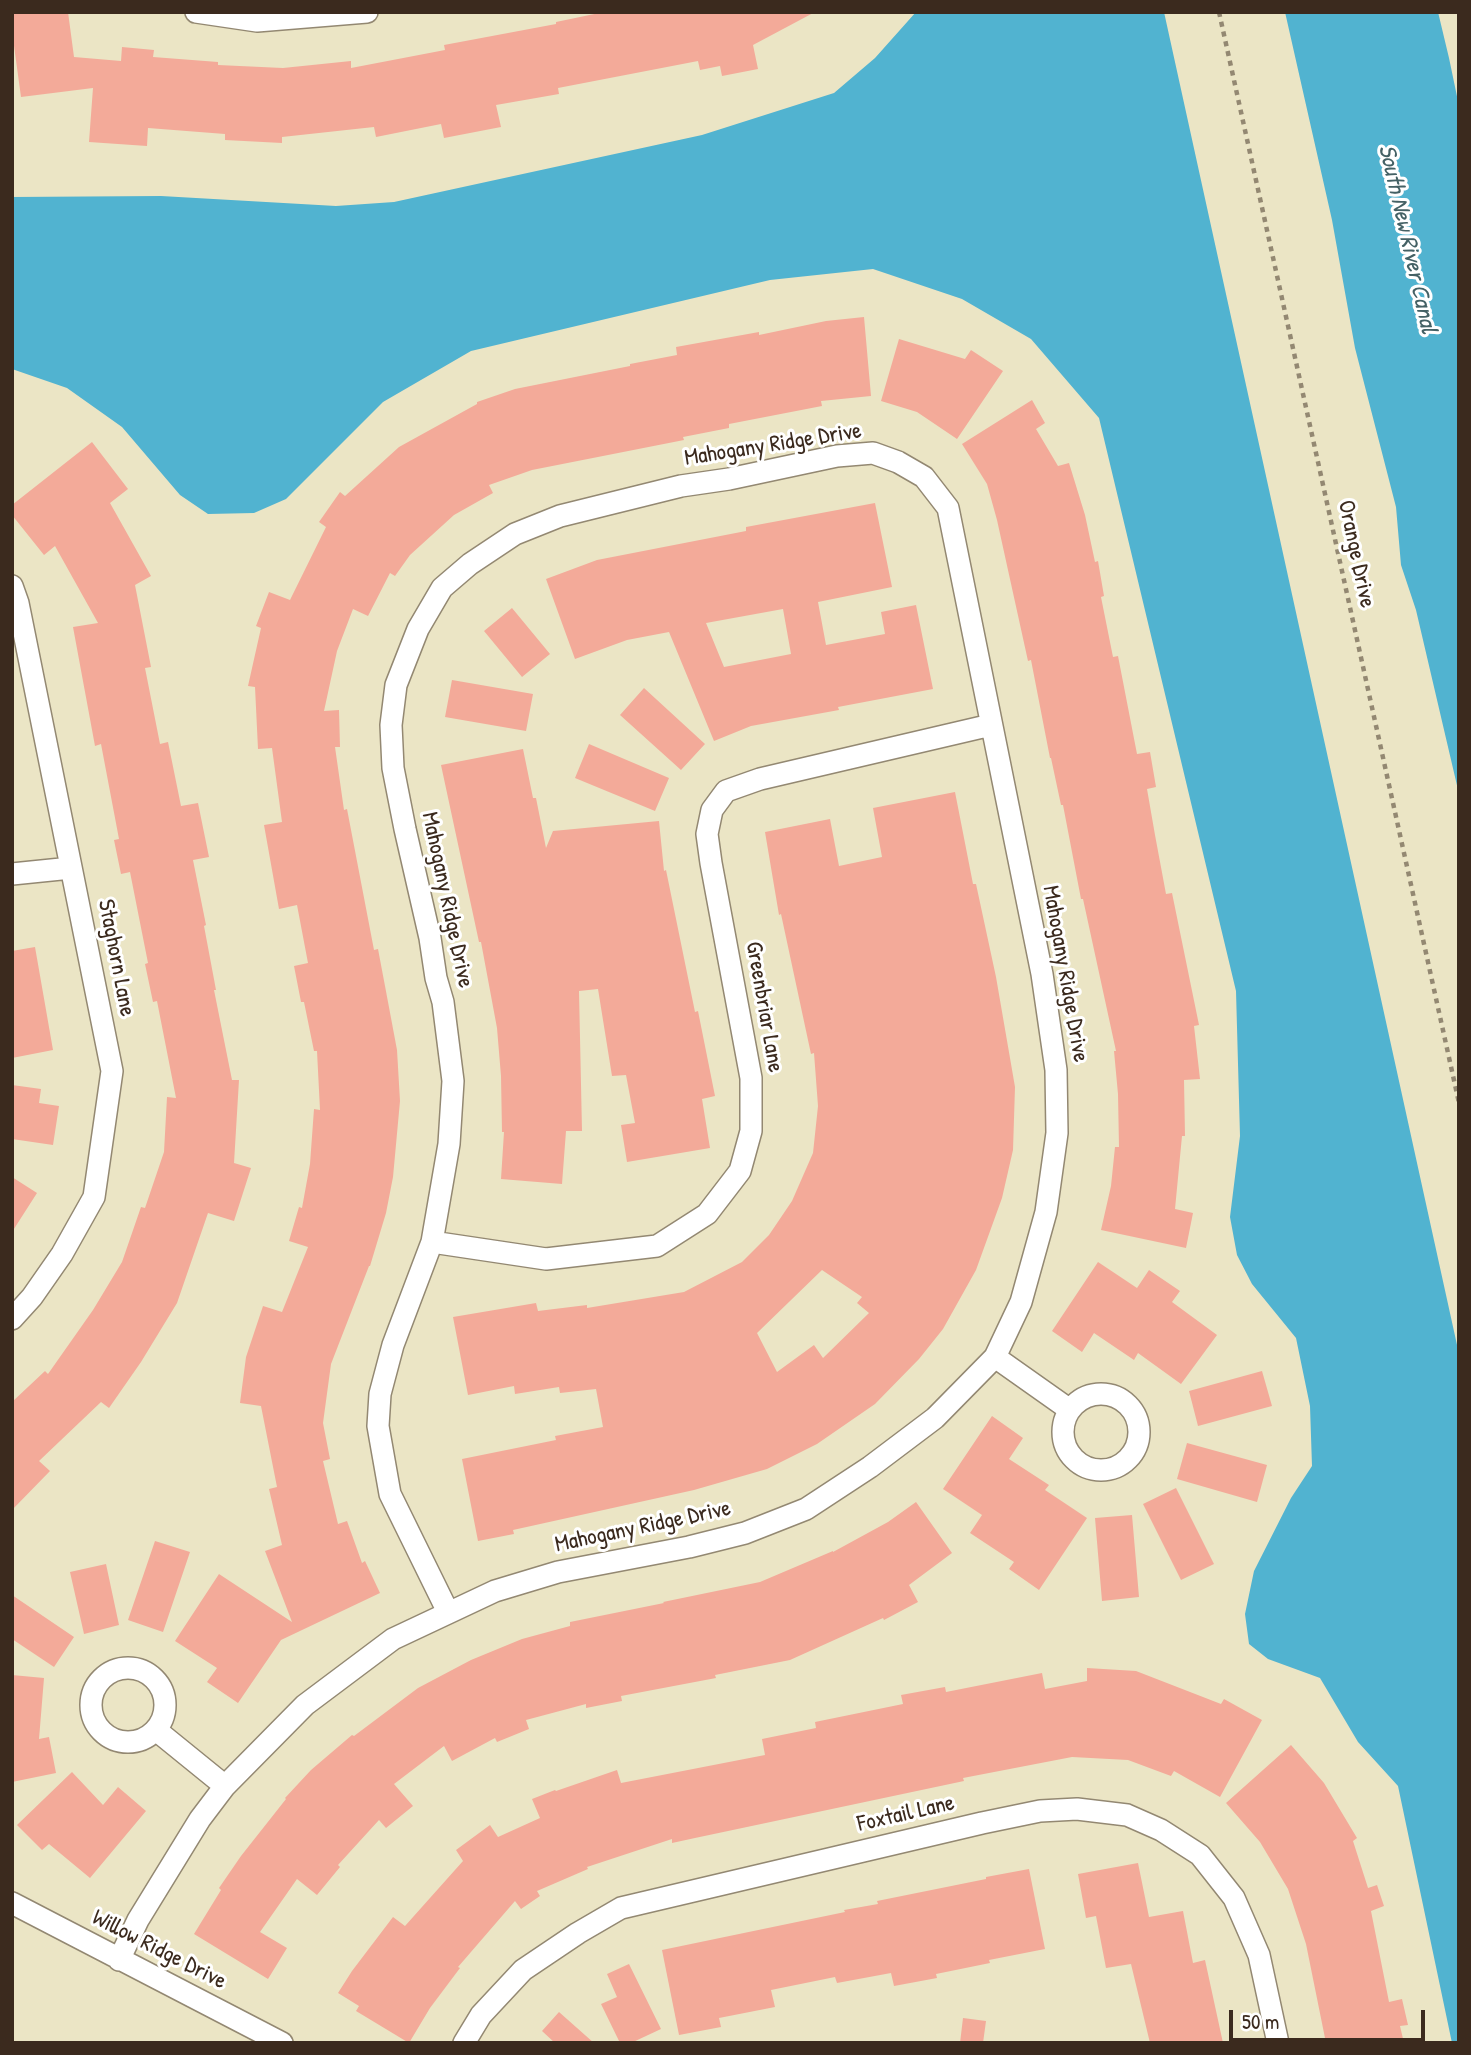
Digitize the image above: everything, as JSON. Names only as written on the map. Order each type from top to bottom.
[{"type":"street","points":[[196,12],[257,21],[367,12]]},
{"type":"street","name":"Mahogany Ridge Drive","points":[[119,1960],[138,1920],[200,1819],[225,1786],[306,1705],[393,1639],[495,1591],[558,1572],[689,1548],[745,1533],[806,1509],[870,1467],[935,1418],[995,1357],[1021,1303],[1046,1212],[1057,1133],[1056,1070],[1042,974],[947,508],[924,477],[898,462],[873,453],[836,456],[729,479],[681,486],[560,516],[515,534],[470,564],[442,588],[418,629],[396,685],[391,725],[393,768],[443,1002],[453,1081],[449,1144],[432,1242],[393,1345],[380,1394],[378,1426],[390,1494],[448,1612]]},
{"type":"street","name":"Staghorn Lane","points":[[12,586],[18,603],[112,1071],[93,1197],[62,1254],[32,1297],[12,1319]]},
{"type":"street","name":"Greenbriar Lane","points":[[432,1242],[546,1259],[657,1246],[707,1214],[740,1171],[751,1131],[751,1078],[710,863],[707,834],[712,810],[726,791],[761,779],[991,725]]},
{"type":"street","points":[[12,874],[71,868]]},
{"type":"street","points":[[995,1357],[1070,1410]]},
{"type":"street","points":[[156,1730],[225,1786]]},
{"type":"street","name":"Foxtail Lane","points":[[464,2043],[481,2014],[523,1970],[621,1908],[982,1823],[1040,1811],[1077,1809],[1127,1815],[1161,1830],[1200,1855],[1234,1898],[1259,1955],[1278,2043]]},
{"type":"street","name":"Willow Ridge Drive","points":[[12,1903],[282,2043]]},
{"type":"path","name":"Orange Drive","points":[[1219,12],[1459,1103]]},
{"type":"water","points":[[916,12],[1164,12],[1459,1354],[1459,2043],[1452,2043],[1398,1786],[1358,1742],[1320,1678],[1268,1659],[1249,1644],[1245,1614],[1254,1571],[1291,1498],[1312,1466],[1310,1406],[1296,1338],[1252,1284],[1237,1255],[1230,1217],[1240,1136],[1236,991],[1099,418],[1031,339],[962,299],[873,269],[770,280],[471,351],[383,402],[286,499],[254,513],[208,514],[180,495],[122,427],[67,388],[12,369],[12,197],[161,196],[336,206],[394,202],[702,135],[834,93],[875,58]]},
{"type":"water","name":"South New River Canal","points":[[1285,12],[1438,12],[1449,58],[1459,106],[1459,794],[1416,610],[1401,565],[1396,507],[1355,348],[1332,220]]},
{"type":"building","points":[[12,12],[68,12],[74,57],[121,61],[122,47],[154,50],[153,57],[218,62],[218,65],[283,68],[351,61],[351,68],[445,50],[444,45],[604,12],[815,12],[753,45],[758,69],[722,76],[720,66],[700,70],[698,61],[558,88],[559,94],[496,105],[501,127],[444,138],[441,124],[376,137],[374,127],[282,137],[282,143],[225,140],[225,134],[148,128],[147,146],[89,142],[93,88],[21,97]]},
{"type":"building","points":[[864,317],[871,396],[821,401],[822,406],[729,424],[729,428],[683,437],[684,440],[532,470],[489,485],[493,493],[454,515],[410,555],[395,576],[390,573],[368,616],[353,609],[337,651],[324,711],[339,710],[340,747],[335,747],[344,810],[347,809],[374,950],[378,949],[397,1050],[400,1101],[393,1177],[386,1213],[370,1266],[331,1364],[323,1423],[330,1459],[323,1461],[338,1524],[347,1521],[362,1563],[365,1561],[380,1593],[281,1640],[238,1703],[207,1682],[217,1668],[175,1641],[219,1574],[292,1622],[265,1551],[282,1545],[269,1489],[277,1487],[261,1406],[240,1403],[246,1357],[263,1306],[282,1312],[308,1247],[289,1241],[299,1207],[302,1208],[310,1164],[314,1109],[320,1110],[317,1051],[314,1051],[294,966],[308,963],[297,905],[279,909],[264,825],[282,822],[272,748],[258,749],[255,687],[248,686],[261,628],[256,626],[269,592],[290,600],[326,527],[319,522],[340,492],[345,496],[399,447],[477,402],[515,389],[677,355],[676,347]]},
{"type":"building","points":[[899,339],[965,359],[971,350],[1003,371],[957,439],[917,412],[881,401]]},
{"type":"building","points":[[1032,400],[1045,423],[1036,429],[1058,466],[1069,463],[1085,515],[1095,562],[1098,561],[1104,596],[1101,597],[1113,657],[1118,656],[1137,754],[1150,752],[1156,787],[1147,789],[1155,835],[1166,894],[1172,893],[1199,1025],[1194,1026],[1200,1079],[1184,1080],[1185,1136],[1182,1136],[1175,1209],[1193,1213],[1186,1248],[1101,1230],[1111,1186],[1115,1147],[1119,1147],[1116,1051],[1081,899],[1063,805],[1050,758],[1031,660],[1028,661],[997,520],[987,484],[962,444]]},
{"type":"building","points":[[92,442],[128,489],[110,503],[151,576],[135,585],[151,667],[145,668],[160,744],[168,742],[181,806],[198,803],[209,857],[193,860],[232,1080],[239,1080],[234,1163],[251,1168],[234,1221],[208,1213],[177,1303],[109,1408],[101,1402],[39,1461],[50,1471],[12,1510],[12,1402],[45,1371],[48,1374],[93,1310],[122,1262],[141,1207],[145,1208],[164,1152],[167,1097],[176,1098],[157,1001],[153,1002],[145,964],[148,963],[130,872],[121,874],[114,840],[119,839],[101,744],[95,746],[73,627],[98,623],[55,546],[44,555],[12,515],[12,505]]},
{"type":"building","points":[[875,503],[892,587],[818,602],[826,645],[885,634],[881,612],[916,605],[933,689],[751,726],[714,741],[669,632],[627,640],[575,659],[546,579],[597,560],[746,531],[746,527]],"holes":[[[783,609],[791,654],[724,667],[706,623]]]},
{"type":"building","points":[[512,608],[550,654],[522,677],[484,631]]},
{"type":"building","points":[[452,680],[533,694],[526,731],[445,717]]},
{"type":"building","points":[[644,688],[705,744],[681,770],[620,715]]},
{"type":"building","points":[[589,744],[669,778],[655,811],[575,778]]},
{"type":"building","points":[[523,749],[546,848],[553,831],[659,821],[664,871],[666,870],[715,1096],[702,1099],[710,1148],[627,1162],[621,1125],[635,1123],[626,1075],[612,1076],[598,989],[579,991],[582,1131],[566,1131],[562,1184],[501,1179],[504,1132],[497,1028],[481,942],[441,765]]},
{"type":"building","points":[[955,792],[973,884],[976,884],[1015,1087],[1013,1150],[1002,1198],[976,1270],[943,1329],[919,1359],[875,1404],[817,1444],[767,1469],[694,1490],[513,1530],[514,1534],[478,1541],[462,1459],[556,1440],[555,1436],[603,1427],[596,1389],[560,1393],[559,1387],[515,1394],[514,1386],[468,1395],[453,1317],[536,1303],[538,1311],[587,1305],[587,1308],[684,1292],[742,1262],[769,1235],[792,1201],[813,1153],[818,1106],[814,1053],[811,1054],[781,914],[779,915],[765,832],[830,819],[839,866],[882,857],[873,808]],"holes":[[[822,1270],[862,1297],[857,1303],[869,1313],[823,1358],[814,1345],[777,1372],[757,1333]]]},
{"type":"building","points":[[35,947],[53,1050],[12,1058],[12,951]]},
{"type":"building","points":[[12,1085],[41,1089],[39,1103],[59,1106],[53,1145],[12,1139]]},
{"type":"building","points":[[12,1177],[37,1193],[12,1232]]},
{"type":"building","points":[[1098,1262],[1137,1288],[1149,1270],[1180,1291],[1172,1302],[1217,1335],[1181,1384],[1138,1353],[1134,1360],[1094,1333],[1082,1352],[1052,1331]]},
{"type":"building","points":[[1262,1371],[1272,1406],[1198,1426],[1189,1391]]},
{"type":"building","points":[[992,1416],[1023,1438],[1009,1459],[1049,1485],[1045,1490],[1087,1518],[1039,1590],[1009,1569],[1014,1562],[970,1533],[982,1515],[943,1489]]},
{"type":"building","points":[[1187,1443],[1267,1465],[1257,1502],[1177,1479]]},
{"type":"building","points":[[1176,1488],[1214,1564],[1181,1580],[1143,1504]]},
{"type":"building","points":[[916,1502],[952,1553],[909,1585],[918,1602],[884,1620],[883,1618],[790,1660],[715,1675],[716,1678],[621,1696],[622,1701],[586,1708],[586,1704],[526,1720],[529,1729],[497,1742],[495,1738],[452,1761],[444,1746],[394,1784],[413,1806],[386,1828],[379,1820],[338,1865],[340,1867],[317,1895],[297,1879],[260,1932],[287,1948],[268,1979],[194,1934],[221,1890],[219,1888],[285,1798],[311,1770],[352,1735],[418,1688],[471,1660],[522,1639],[570,1626],[570,1622],[760,1582],[833,1552],[888,1522]]},
{"type":"building","points":[[1132,1515],[1139,1597],[1102,1601],[1095,1518]]},
{"type":"building","points":[[155,1541],[190,1552],[163,1632],[128,1620]]},
{"type":"building","points":[[106,1564],[119,1625],[84,1634],[70,1572]]},
{"type":"building","points":[[12,1595],[74,1637],[54,1667],[12,1639]]},
{"type":"building","points":[[1087,1668],[1136,1671],[1221,1704],[1224,1699],[1262,1720],[1220,1797],[1174,1771],[1171,1776],[1128,1760],[1072,1757],[963,1778],[964,1781],[672,1843],[672,1839],[587,1867],[588,1869],[537,1891],[540,1896],[521,1909],[515,1901],[458,1967],[460,1968],[430,2008],[409,2043],[356,2011],[359,2006],[338,1993],[393,1917],[405,1926],[463,1861],[456,1850],[490,1825],[498,1837],[540,1818],[532,1799],[617,1770],[621,1783],[765,1755],[762,1739],[816,1728],[815,1722],[903,1704],[901,1695],[945,1687],[946,1692],[1042,1673],[1045,1689],[1087,1681]]},
{"type":"building","points":[[12,1675],[44,1678],[39,1739],[49,1737],[56,1773],[12,1782]]},
{"type":"building","points":[[1291,1745],[1324,1783],[1357,1838],[1353,1841],[1368,1888],[1377,1885],[1384,1906],[1371,1911],[1389,2002],[1402,1999],[1408,2025],[1400,2026],[1404,2043],[1326,2043],[1306,1944],[1288,1889],[1260,1842],[1226,1803]]},
{"type":"building","points":[[72,1772],[103,1805],[118,1787],[146,1811],[90,1878],[49,1844],[42,1850],[17,1825]]},
{"type":"building","points":[[1138,1863],[1149,1917],[1183,1911],[1193,1963],[1205,1960],[1223,2043],[1150,2043],[1131,1964],[1106,1968],[1096,1916],[1086,1918],[1078,1874]]},
{"type":"building","points":[[1029,1869],[1045,1949],[989,1960],[990,1963],[936,1974],[937,1978],[894,1986],[891,1973],[837,1983],[835,1977],[771,1990],[775,2007],[719,2018],[721,2027],[679,2035],[662,1950],[845,1912],[844,1910],[878,1904],[877,1901]]},
{"type":"building","points":[[629,1964],[661,2029],[631,2043],[620,2043],[601,2004],[617,1997],[607,1974]]},
{"type":"building","points":[[559,2012],[594,2043],[555,2043],[542,2031]]},
{"type":"building","points":[[963,2018],[986,2021],[983,2043],[960,2043]]}]
